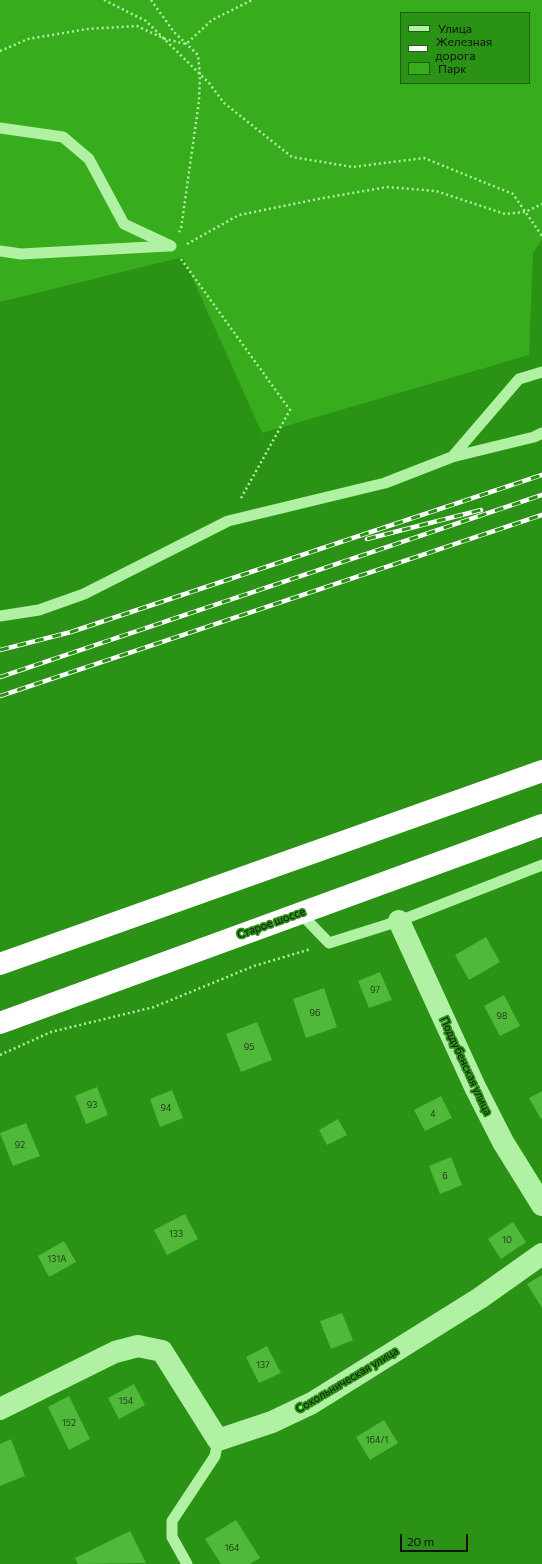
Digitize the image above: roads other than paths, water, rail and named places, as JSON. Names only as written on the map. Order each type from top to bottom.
[{"type":"highway","points":[[0,964],[542,771]]},
{"type":"highway","name":"Старое шоссе","points":[[0,1023],[542,825]]},
{"type":"street","name":"Поддубенская улица","points":[[399,921],[475,1087],[503,1142],[542,1205]]},
{"type":"street","name":"Сокольническая улица","points":[[218,1440],[272,1422],[312,1403],[480,1298],[542,1254]]},
{"type":"street","points":[[0,1408],[115,1352],[138,1346],[162,1351],[218,1440]]},
{"type":"lane","points":[[0,128],[63,137],[89,159],[124,224],[171,246],[21,254],[0,251]]},
{"type":"lane","points":[[452,457],[519,380],[542,372]]},
{"type":"lane","points":[[0,616],[39,610],[84,594],[228,521],[385,483],[452,457],[534,437],[542,433]]},
{"type":"lane","points":[[300,913],[329,943],[399,921],[542,865]]},
{"type":"lane","points":[[185,1563],[172,1537],[172,1521],[215,1456],[218,1440]]},
{"type":"railway","points":[[0,650],[71,632],[542,475]]},
{"type":"railway","points":[[0,677],[542,495]]},
{"type":"railway","points":[[367,539],[481,510]]},
{"type":"railway","points":[[0,696],[542,515]]}]
